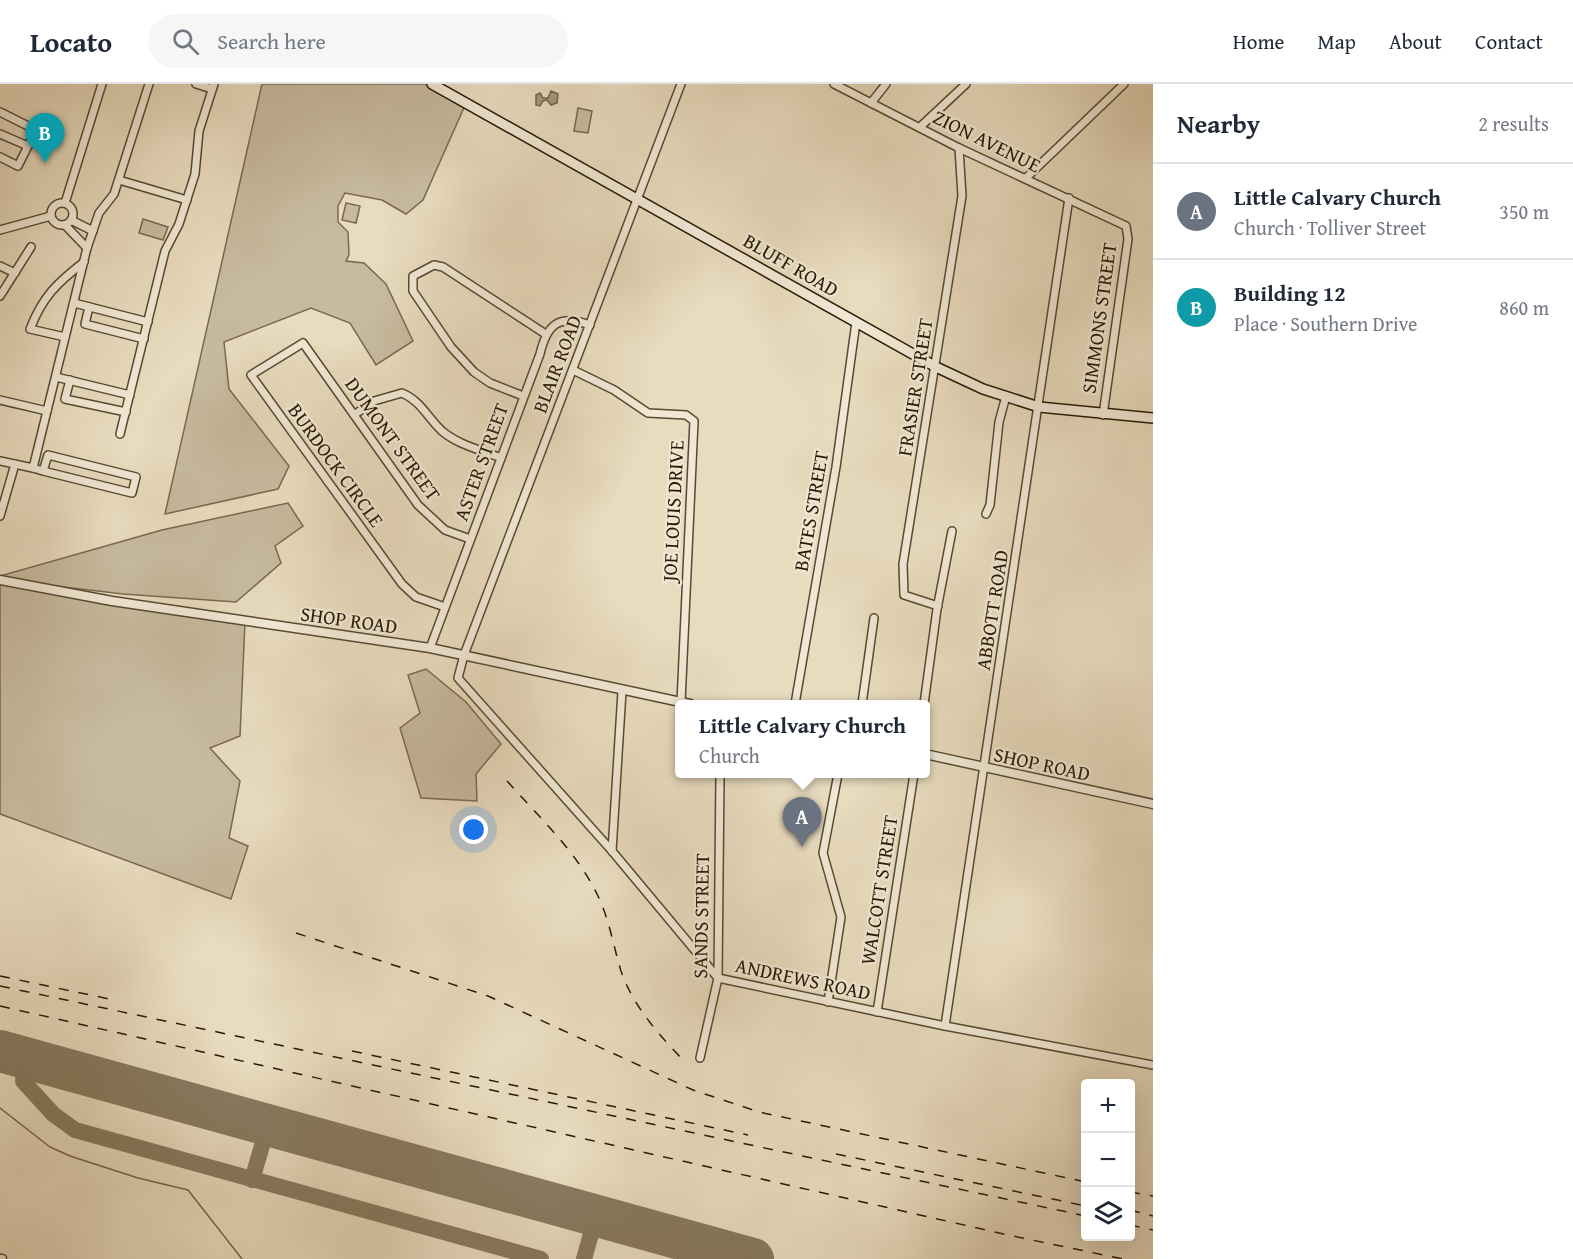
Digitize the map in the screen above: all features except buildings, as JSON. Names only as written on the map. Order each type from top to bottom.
[{"type":"main road","name":"BLUFF ROAD","points":[[432,84],[936,367],[1039,407],[1103,415],[1153,418]]},
{"type":"street","points":[[65,203],[102,84]]},
{"type":"street","points":[[33,468],[87,248],[99,213],[114,194],[149,84]]},
{"type":"street","points":[[120,434],[165,251],[179,224],[195,174],[199,131],[213,87],[196,84]]},
{"type":"street","name":"BLAIR ROAD","points":[[464,655],[681,84]]},
{"type":"street","name":"ZION AVENUE","points":[[834,84],[959,148],[1126,226]]},
{"type":"street","points":[[871,103],[886,84]]},
{"type":"street","points":[[920,127],[966,84]]},
{"type":"street","points":[[1026,178],[1124,84]]},
{"type":"street","points":[[0,112],[36,130],[18,166],[0,157]]},
{"type":"street","points":[[0,134],[28,147]]},
{"type":"street","name":"FRASIER STREET","points":[[938,606],[912,600],[904,595],[903,564],[962,195],[959,148]]},
{"type":"street","points":[[119,180],[187,200]]},
{"type":"street","name":"ABBOTT ROAD","points":[[945,1026],[1070,198]]},
{"type":"street","points":[[51,216],[55,206],[65,203]]},
{"type":"street","points":[[65,203],[73,211],[68,223]]},
{"type":"street","points":[[51,216],[58,224],[68,223],[93,231]]},
{"type":"street","points":[[0,230],[51,216]]},
{"type":"street","points":[[68,223],[87,248]]},
{"type":"street","name":"SIMMONS STREET","points":[[1103,415],[1128,239],[1126,226]]},
{"type":"street","points":[[0,297],[31,247]]},
{"type":"street","points":[[65,337],[30,329],[40,305],[57,284],[84,262]]},
{"type":"street","points":[[523,396],[490,383],[474,372],[413,291],[413,276],[434,265],[443,267],[544,333],[553,326],[566,321],[578,321],[590,325]]},
{"type":"street","points":[[0,266],[15,273]]},
{"type":"street","points":[[74,303],[148,322]]},
{"type":"street","points":[[89,307],[85,324],[144,339]]},
{"type":"street","name":"BATES STREET","points":[[796,700],[836,467],[856,322]]},
{"type":"street","name":"ASTER STREET","points":[[430,648],[540,354],[544,333]]},
{"type":"street","name":"DUMONT STREET","points":[[303,343],[433,521],[445,530],[470,539]]},
{"type":"street","name":"BURDOCK CIRCLE","points":[[303,343],[251,375],[402,584],[416,597],[445,607]]},
{"type":"street","name":"JOE LOUIS DRIVE","points":[[573,370],[614,390],[648,413],[686,415],[694,421],[685,700]]},
{"type":"street","points":[[56,377],[130,394]]},
{"type":"street","points":[[70,380],[65,399],[126,412]]},
{"type":"street","points":[[354,415],[374,401],[402,393],[416,399],[443,432],[460,442],[501,458]]},
{"type":"street","points":[[986,514],[990,505],[999,422],[1006,396]]},
{"type":"street","points":[[0,400],[47,411]]},
{"type":"street","points":[[0,461],[132,493],[136,477],[48,455],[43,471]]},
{"type":"street","points":[[0,516],[15,464]]},
{"type":"street","points":[[925,700],[938,606],[952,531]]},
{"type":"street","name":"SHOP ROAD","points":[[0,580],[112,601],[430,648],[675,701]]},
{"type":"street","points":[[863,700],[874,618]]},
{"type":"street","name":"ANDREWS ROAD","points":[[464,655],[458,678],[612,851],[718,978],[945,1026],[1153,1065]]},
{"type":"street","points":[[612,851],[622,691]]},
{"type":"street","name":"SHOP ROAD","points":[[930,755],[984,769],[1153,804]]},
{"type":"street","name":"SANDS STREET","points":[[700,1058],[718,978],[720,778]]},
{"type":"street","points":[[828,1002],[841,917],[823,853],[837,778]]},
{"type":"street","name":"WALCOTT STREET","points":[[877,1012],[913,778]]},
{"type":"shaded area","points":[[262,84],[432,84],[466,103],[423,200],[406,214],[382,200],[345,193],[338,206],[338,222],[348,232],[349,255],[346,261],[364,263],[386,284],[413,341],[376,365],[350,323],[311,308],[224,342],[229,389],[289,466],[278,489],[165,514]]},
{"type":"shaded area","points":[[551,91],[558,94],[557,103],[551,105],[547,100],[543,101],[540,106],[536,105],[536,95],[540,93],[543,98],[548,98]]},
{"type":"shaded area","points":[[578,108],[592,111],[588,133],[574,131]]},
{"type":"shaded area","points":[[346,203],[360,206],[356,223],[342,220]]},
{"type":"shaded area","points":[[143,219],[168,227],[163,240],[139,233]]},
{"type":"shaded area","points":[[288,503],[303,526],[275,546],[281,563],[236,602],[123,594],[4,580],[245,621],[240,736],[210,748],[240,781],[229,838],[248,846],[231,899],[0,814],[0,576],[162,530]]},
{"type":"shaded area","points":[[426,669],[466,702],[501,744],[476,774],[477,801],[421,798],[400,728],[420,713],[408,675]]},
{"type":"waterway","points":[[0,1108],[50,1147],[70,1156],[138,1178],[188,1190],[242,1259]]},
{"type":"taxiway","points":[[25,1058],[23,1081],[53,1114],[75,1130],[541,1259]]},
{"type":"taxiway","points":[[252,1180],[268,1125]]},
{"type":"taxiway","points":[[584,1259],[596,1216]]},
{"type":"runway","points":[[0,1051],[753,1259]]},
{"type":"railway","points":[[507,781],[578,862],[596,892],[604,911],[621,971],[632,996],[656,1030],[684,1061]]},
{"type":"railway","points":[[296,933],[488,996],[693,1090],[759,1112],[1081,1181]]},
{"type":"railway","points":[[0,976],[114,1000]]},
{"type":"railway","points":[[0,986],[1081,1215]]},
{"type":"railway","points":[[0,1006],[1008,1235],[1123,1259]]},
{"type":"railway","points":[[352,1051],[748,1135]]},
{"type":"railway","points":[[836,1154],[1081,1205]]},
{"type":"railway","points":[[1135,1193],[1153,1196]]},
{"type":"railway","points":[[1135,1211],[1153,1216]]},
{"type":"railway","points":[[1135,1226],[1153,1230]]},
{"type":"place","name":"Building 12","points":[[45,163]]},
{"type":"place","name":"Little Calvary Church","points":[[802,847]]}]
